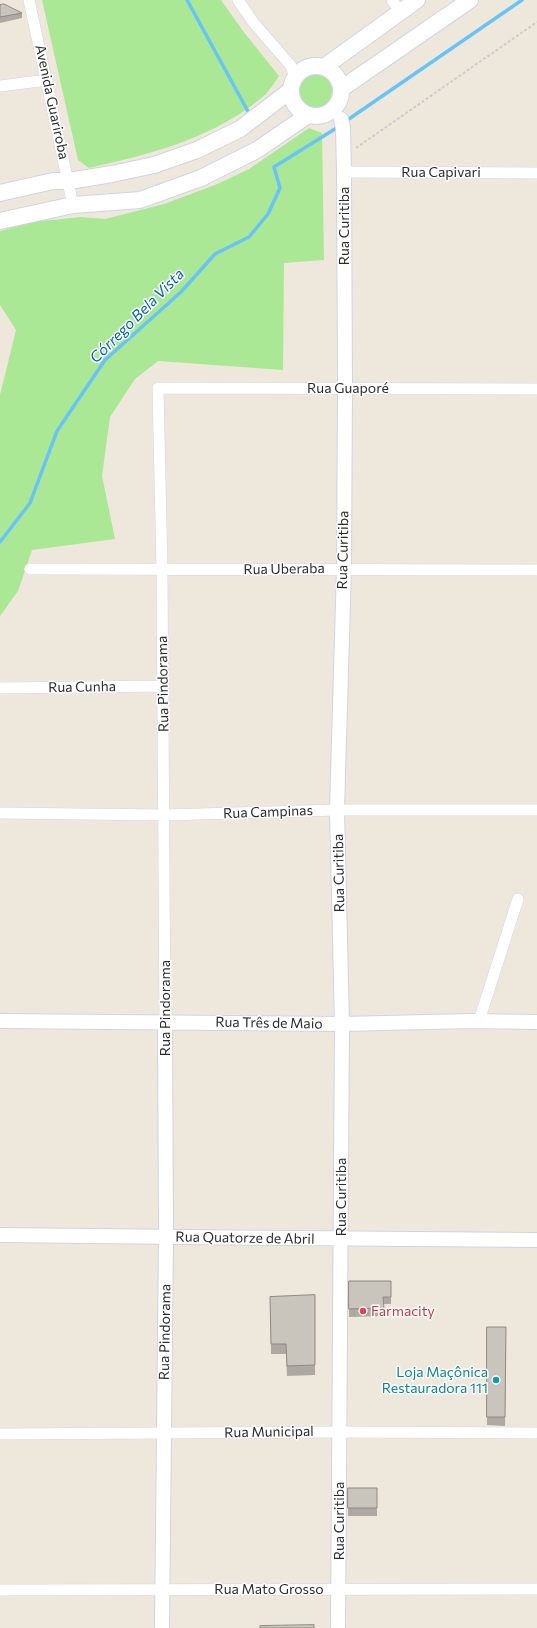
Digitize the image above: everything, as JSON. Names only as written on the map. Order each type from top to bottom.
[{"type":"main road","points":[[324,67],[396,6],[417,0]]},
{"type":"main road","points":[[341,89],[470,0]]},
{"type":"main road","points":[[0,193],[53,181],[69,181],[154,165],[198,150],[240,129],[295,76],[313,66],[324,67],[336,76],[341,89],[341,98],[335,113],[314,116],[301,112],[295,106],[295,76]]},
{"type":"main road","points":[[0,221],[73,205],[140,200],[201,178],[258,150],[308,115]]},
{"type":"street","name":"Avenida Guariroba","points":[[29,0],[73,205]]},
{"type":"street","points":[[238,0],[295,76]]},
{"type":"street","points":[[0,86],[47,80]]},
{"type":"street","name":"Rua Curitiba","points":[[335,113],[343,128],[345,388],[344,568],[337,810],[342,1024],[338,1628]]},
{"type":"street","name":"Rua Capivari","points":[[344,172],[537,173]]},
{"type":"street","name":"Rua Guaporé","points":[[158,388],[537,389]]},
{"type":"street","name":"Rua Pindorama","points":[[158,388],[162,570],[166,1236],[162,1628]]},
{"type":"street","name":"Rua Uberaba","points":[[30,569],[162,570],[344,568],[537,570]]},
{"type":"street","name":"Rua Cunha","points":[[0,688],[163,686]]},
{"type":"street","name":"Rua Campinas","points":[[0,813],[164,815],[337,810],[537,810]]},
{"type":"street","points":[[479,1021],[518,899]]},
{"type":"street","name":"Rua Três de Maio","points":[[0,1021],[342,1024],[479,1021],[537,1022]]},
{"type":"street","name":"Rua Quatorze de Abril","points":[[0,1235],[166,1236],[341,1240],[537,1240]]},
{"type":"street","name":"Rua Municipal","points":[[0,1434],[340,1432],[537,1433]]},
{"type":"street","name":"Rua Mato Grosso","points":[[0,1590],[537,1589]]},
{"type":"path","points":[[344,157],[537,22]]},
{"type":"green space","points":[[42,0],[221,0],[243,31],[279,76],[265,95],[246,110],[225,123],[182,142],[159,150],[89,168],[78,160]]},
{"type":"green space","points":[[316,72],[330,78],[336,92],[330,106],[316,112],[302,106],[296,92],[302,78]]},
{"type":"green space","points":[[309,128],[322,133],[324,260],[284,263],[283,370],[158,361],[135,379],[110,417],[102,476],[115,539],[32,550],[18,591],[0,616],[0,395],[16,330],[0,305],[0,231],[32,222],[81,217],[105,219],[164,204],[215,185],[249,169]]},
{"type":"building","points":[[4,4],[22,13],[0,17],[0,5]]},
{"type":"building","points":[[349,1281],[391,1281],[391,1297],[383,1297],[384,1308],[349,1309]]},
{"type":"building","points":[[315,1295],[315,1365],[287,1366],[286,1344],[271,1344],[270,1297]]},
{"type":"building","name":"Loja Maçônica Restauradora 111","points":[[487,1327],[506,1327],[505,1417],[487,1417]]},
{"type":"building","points":[[348,1488],[377,1488],[377,1508],[348,1508]]},
{"type":"building","points":[[314,1625],[314,1628],[260,1628],[260,1626]]},
{"type":"waterway","name":"Córrego Bela Vista","points":[[187,0],[250,115]]},
{"type":"waterway","points":[[346,121],[522,0]]},
{"type":"waterway","name":"Córrego Bela Vista","points":[[0,542],[30,503],[57,431],[105,360],[181,292],[215,254],[249,237],[268,214],[280,188],[274,167],[338,127]]},
{"type":"place","name":"Farmacity","points":[[363,1311]]},
{"type":"place","name":"Loja Maçônica Restauradora 111","points":[[496,1380]]}]
